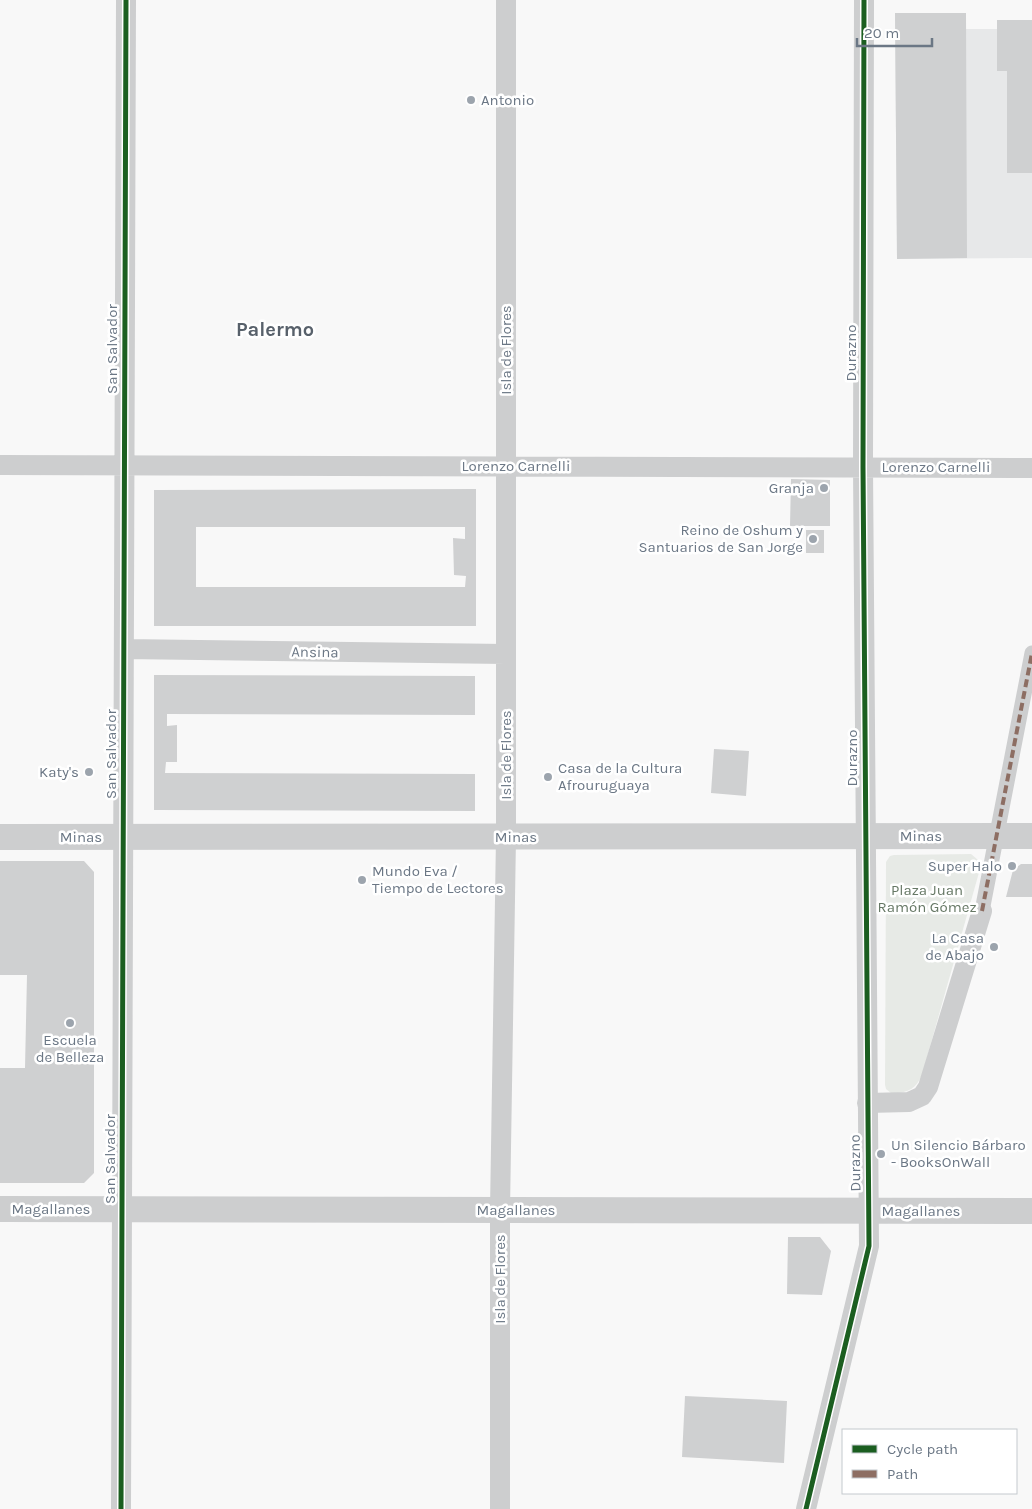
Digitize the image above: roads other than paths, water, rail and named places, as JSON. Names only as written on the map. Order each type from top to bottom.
[{"type":"street","name":"San Salvador","points":[[121,1509],[126,0]]},
{"type":"street","name":"Isla de Flores","points":[[500,1509],[500,1210],[506,837],[506,0]]},
{"type":"street","name":"Durazno","points":[[806,1509],[869,1246],[863,467],[864,0]]},
{"type":"street","name":"Lorenzo Carnelli","points":[[0,465],[1032,468]]},
{"type":"street","name":"Ansina","points":[[124,649],[506,654]]},
{"type":"street","points":[[867,1103],[909,1102],[922,1096],[928,1087],[982,911],[1032,654]]},
{"type":"street","name":"Minas","points":[[0,838],[1032,836]]},
{"type":"street","name":"Magallanes","points":[[0,1210],[1032,1211]]},
{"type":"place","name":"Antonio","points":[[471,100]]},
{"type":"place","name":"Granja","points":[[824,488]]},
{"type":"place","name":"Reino de Oshum y Santuarios de San Jorge","points":[[813,539]]},
{"type":"place","name":"Katy's","points":[[89,772]]},
{"type":"place","name":"Casa de la Cultura Afrouruguaya","points":[[548,777]]},
{"type":"place","name":"Super Halo","points":[[1012,866]]},
{"type":"place","name":"Mundo Eva / Tiempo de Lectores","points":[[362,880]]},
{"type":"place","name":"La Casa de Abajo","points":[[994,947]]},
{"type":"place","name":"Escuela de Belleza","points":[[70,1023]]},
{"type":"place","name":"Un Silencio Bárbaro - BooksOnWall","points":[[881,1154]]},
{"type":"district","name":"Palermo","points":[[275,329]]},
{"type":"park label","name":"Plaza Juan Ramón Gómez","points":[[927,898]]}]
